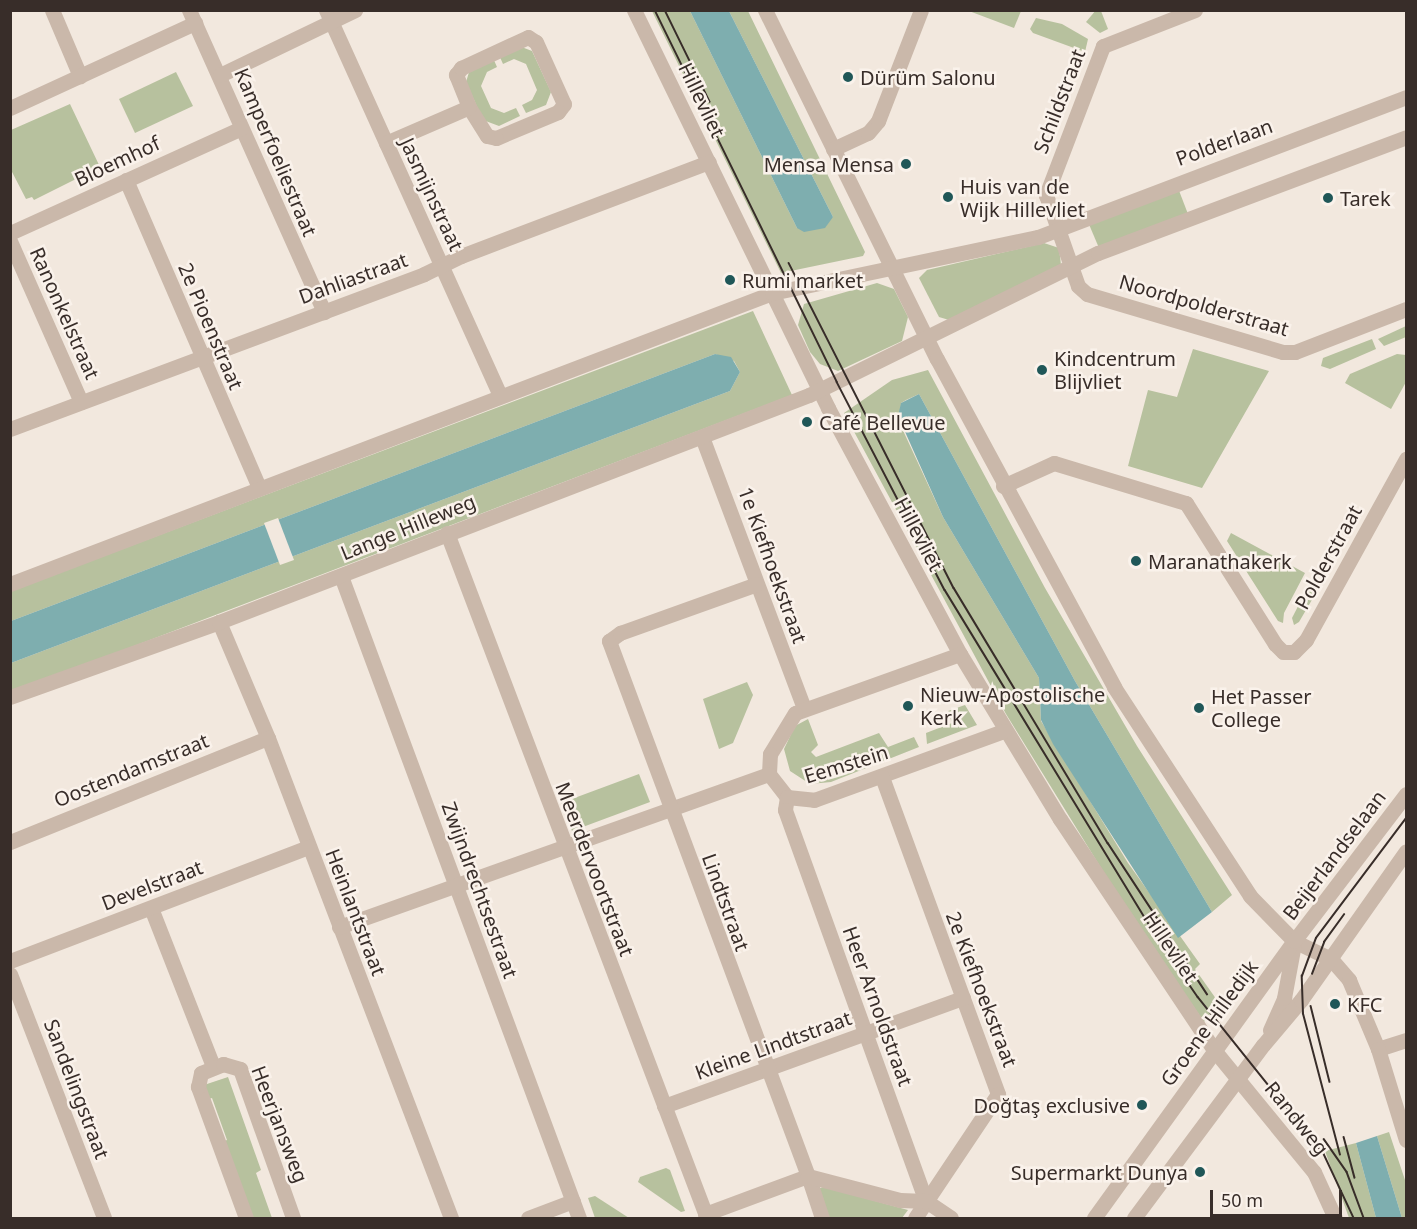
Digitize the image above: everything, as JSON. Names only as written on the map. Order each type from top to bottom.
[{"type":"street","points":[[52,10],[80,76]]},
{"type":"street","points":[[220,75],[328,16],[355,10]]},
{"type":"street","name":"Hillevliet","points":[[634,10],[820,390],[960,654],[1004,731],[1215,1050]]},
{"type":"street","points":[[765,10],[926,337],[1003,486],[1114,687],[1201,825],[1255,904],[1294,941],[1331,959],[1349,980],[1378,1049],[1407,1140]]},
{"type":"street","points":[[833,149],[868,133],[878,122],[921,10]]},
{"type":"street","name":"Schildstraat","points":[[1057,229],[1046,195],[1103,46],[1194,10]]},
{"type":"street","name":"Jasmijnstraat","points":[[328,16],[500,395]]},
{"type":"street","points":[[10,108],[80,76],[192,17]]},
{"type":"street","name":"Kamperfoeliestraat","points":[[192,17],[220,75],[241,128],[324,312]]},
{"type":"street","points":[[528,37],[536,42],[564,100],[558,112],[496,138],[483,133],[469,107],[456,78],[458,71],[528,37]]},
{"type":"street","name":"Polderlaan","points":[[772,293],[891,266],[1038,237],[1407,97]]},
{"type":"street","points":[[386,143],[469,107]]},
{"type":"street","name":"Bloemhof","points":[[10,233],[241,128]]},
{"type":"street","points":[[820,390],[1098,253],[1407,138]]},
{"type":"street","name":"Dahliastraat","points":[[10,429],[442,267],[709,162]]},
{"type":"street","name":"2e Pioenstraat","points":[[126,180],[259,488]]},
{"type":"street","points":[[1057,229],[1071,267]]},
{"type":"street","name":"Ranonkelstraat","points":[[10,241],[81,402]]},
{"type":"street","name":"Noordpolderstraat","points":[[1071,267],[1078,286],[1087,294],[1283,352],[1295,351],[1407,309]]},
{"type":"street","points":[[12,580],[772,293]]},
{"type":"street","name":"Lange Hilleweg","points":[[10,697],[341,576],[820,390]]},
{"type":"street","name":"1e Kiefhoekstraat","points":[[702,437],[804,708]]},
{"type":"street","name":"Polderstraat","points":[[1003,486],[1054,464],[1186,503],[1275,644],[1283,652],[1300,649],[1407,459]]},
{"type":"street","name":"Meerdervoortstraat","points":[[447,533],[563,845],[706,1216]]},
{"type":"street","name":"Zwijndrechtsestraat","points":[[341,576],[579,1218]]},
{"type":"street","name":"Lindtstraat","points":[[757,584],[620,633],[609,641],[766,1072],[808,1176],[822,1218]]},
{"type":"street","name":"Heinlantstraat","points":[[219,622],[268,738],[451,1218]]},
{"type":"street","points":[[339,927],[669,807],[769,774],[774,745],[789,719],[804,708],[960,654]]},
{"type":"street","name":"Eemstein","points":[[769,774],[787,797],[814,800],[1004,731]]},
{"type":"street","name":"Oostendamstraat","points":[[10,842],[268,738]]},
{"type":"street","name":"2e Kiefhoekstraat","points":[[882,777],[998,1094],[926,1201]]},
{"type":"street","name":"Beijerlandselaan","points":[[1294,941],[1407,794]]},
{"type":"street","name":"Heer Arnoldstraat","points":[[787,797],[785,810],[926,1201]]},
{"type":"street","name":"Develstraat","points":[[10,962],[309,847]]},
{"type":"street","points":[[1331,959],[1407,851]]},
{"type":"street","points":[[151,908],[213,1066],[201,1073],[198,1087],[246,1218]]},
{"type":"street","name":"Groene Hilledijk","points":[[1263,1044],[1284,998],[1294,941]]},
{"type":"street","name":"Groene Hilledijk","points":[[1094,1218],[1294,941]]},
{"type":"street","name":"Groene Hilledijk","points":[[1134,1218],[1263,1044],[1331,959]]},
{"type":"street","name":"Sandelingstraat","points":[[10,974],[104,1218]]},
{"type":"street","name":"Kleine Lindtstraat","points":[[664,1106],[766,1072],[963,998]]},
{"type":"street","points":[[1378,1049],[1407,1040]]},
{"type":"street","name":"Randweg","points":[[1215,1050],[1314,1172],[1335,1218]]},
{"type":"street","name":"Heerjansweg","points":[[213,1066],[233,1064],[240,1069],[293,1218]]},
{"type":"street","points":[[706,1216],[808,1176],[900,1200],[926,1201],[951,1218]]},
{"type":"street","points":[[528,1218],[573,1201]]},
{"type":"street","points":[[915,1218],[926,1201]]},
{"type":"green space","points":[[1021,10],[1014,28],[969,11]]},
{"type":"green space","points":[[1096,10],[1101,11],[1108,29],[1100,33],[1086,22]]},
{"type":"green space","points":[[652,11],[690,11],[797,228],[833,217],[729,11],[748,11],[865,252],[863,256],[781,273]]},
{"type":"green space","points":[[1036,18],[1062,24],[1088,39],[1085,52],[1033,33],[1030,29]]},
{"type":"green space","points":[[519,46],[532,51],[551,92],[546,105],[526,113],[522,105],[532,100],[537,90],[526,64],[514,59],[503,64],[499,55]]},
{"type":"green space","points":[[493,58],[497,67],[487,72],[481,86],[491,108],[504,113],[516,108],[520,116],[499,126],[483,120],[466,82],[470,69]]},
{"type":"green space","points":[[176,72],[193,106],[135,133],[119,99]]},
{"type":"green space","points":[[70,104],[100,167],[34,200],[32,197],[26,199],[11,170],[11,130]]},
{"type":"green space","points":[[1178,188],[1188,214],[1099,248],[1088,222]]},
{"type":"green space","points":[[1044,243],[1059,248],[1061,265],[949,320],[939,317],[919,278],[927,270]]},
{"type":"green space","points":[[877,283],[894,289],[908,317],[902,341],[838,371],[820,364],[810,352],[798,325],[804,304]]},
{"type":"green space","points":[[753,311],[792,395],[11,693],[11,663],[730,391],[740,372],[734,361],[715,354],[11,621],[11,591]]},
{"type":"green space","points":[[1406,326],[1406,337],[1384,346],[1378,339]]},
{"type":"green space","points":[[1372,339],[1376,349],[1330,369],[1321,366],[1323,358]]},
{"type":"green space","points":[[1193,349],[1269,371],[1202,488],[1128,466],[1148,390],[1177,397]]},
{"type":"green space","points":[[1397,354],[1406,355],[1406,382],[1391,409],[1345,383],[1350,374]]},
{"type":"green space","points":[[928,370],[1045,588],[1137,746],[1232,895],[1212,912],[1075,681],[919,394],[901,403],[900,424],[943,517],[1039,678],[1041,721],[1128,863],[1200,964],[1195,969],[1219,1003],[1204,1022],[1122,902],[1006,714],[844,413],[892,380]]},
{"type":"green space","points":[[1231,533],[1305,573],[1284,613],[1283,623],[1278,621],[1227,541]]},
{"type":"green space","points":[[1311,581],[1320,586],[1299,622],[1294,625],[1292,618]]},
{"type":"green space","points":[[747,682],[753,695],[733,743],[719,749],[703,699]]},
{"type":"green space","points":[[965,705],[977,725],[927,744],[926,733],[952,723],[948,711]]},
{"type":"green space","points":[[808,719],[818,745],[811,752],[816,757],[879,733],[888,747],[914,737],[919,747],[831,782],[810,784],[790,771],[784,749],[795,726]]},
{"type":"green space","points":[[639,774],[650,802],[572,831],[561,803]]},
{"type":"green space","points":[[228,1077],[261,1170],[256,1173],[272,1218],[250,1218],[222,1142],[227,1140],[212,1098],[206,1100],[201,1086]]},
{"type":"green space","points":[[1389,1132],[1406,1183],[1406,1218],[1402,1218],[1377,1136]]},
{"type":"green space","points":[[1356,1143],[1376,1218],[1349,1218],[1325,1151]]},
{"type":"green space","points":[[666,1168],[670,1170],[685,1211],[681,1212],[638,1182],[640,1177]]},
{"type":"green space","points":[[824,1187],[908,1210],[902,1218],[828,1218],[817,1189]]},
{"type":"green space","points":[[595,1196],[629,1218],[595,1218],[588,1198]]},
{"type":"water","points":[[690,11],[729,11],[833,217],[825,228],[804,232],[797,228]]},
{"type":"water","points":[[715,354],[731,357],[740,372],[730,391],[11,663],[11,621]]},
{"type":"water","points":[[919,394],[1075,681],[1212,912],[1178,938],[1053,744],[1041,720],[1039,678],[943,517],[898,416],[901,403]]},
{"type":"water","points":[[1377,1136],[1402,1218],[1376,1218],[1356,1143]]},
{"type":"pier","points":[[278,518],[294,560],[280,565],[264,523]]},
{"type":"tram line","points":[[655,10],[837,382],[945,590],[1156,936],[1198,997],[1324,1154],[1354,1218]]},
{"type":"tram line","points":[[665,10],[710,102]]},
{"type":"tram line","points":[[789,263],[954,588],[1108,843],[1207,994]]},
{"type":"tram line","points":[[1340,1155],[1303,1014],[1302,976],[1316,938],[1406,818]]},
{"type":"tram line","points":[[1312,974],[1324,942],[1344,914]]},
{"type":"tram line","points":[[1311,1006],[1330,1082]]},
{"type":"tram line","points":[[1344,1137],[1355,1178]]},
{"type":"tram line","points":[[1324,1139],[1347,1172],[1364,1218]]},
{"type":"place","name":"Dürüm Salonu","points":[[848,77]]},
{"type":"place","name":"Mensa Mensa","points":[[906,164]]},
{"type":"place","name":"Huis van de Wijk Hillevliet","points":[[948,197]]},
{"type":"place","name":"Tarek","points":[[1328,198]]},
{"type":"place","name":"Rumi market","points":[[730,280]]},
{"type":"place","name":"Kindcentrum Blijvliet","points":[[1042,370]]},
{"type":"place","name":"Café Bellevue","points":[[807,422]]},
{"type":"place","name":"Maranathakerk","points":[[1136,561]]},
{"type":"place","name":"Nieuw-Apostolische Kerk","points":[[908,706]]},
{"type":"place","name":"Het Passer College","points":[[1199,708]]},
{"type":"place","name":"KFC","points":[[1335,1004]]},
{"type":"place","name":"Doğtaş exclusive","points":[[1142,1105]]},
{"type":"place","name":"Supermarkt Dunya","points":[[1200,1172]]}]
